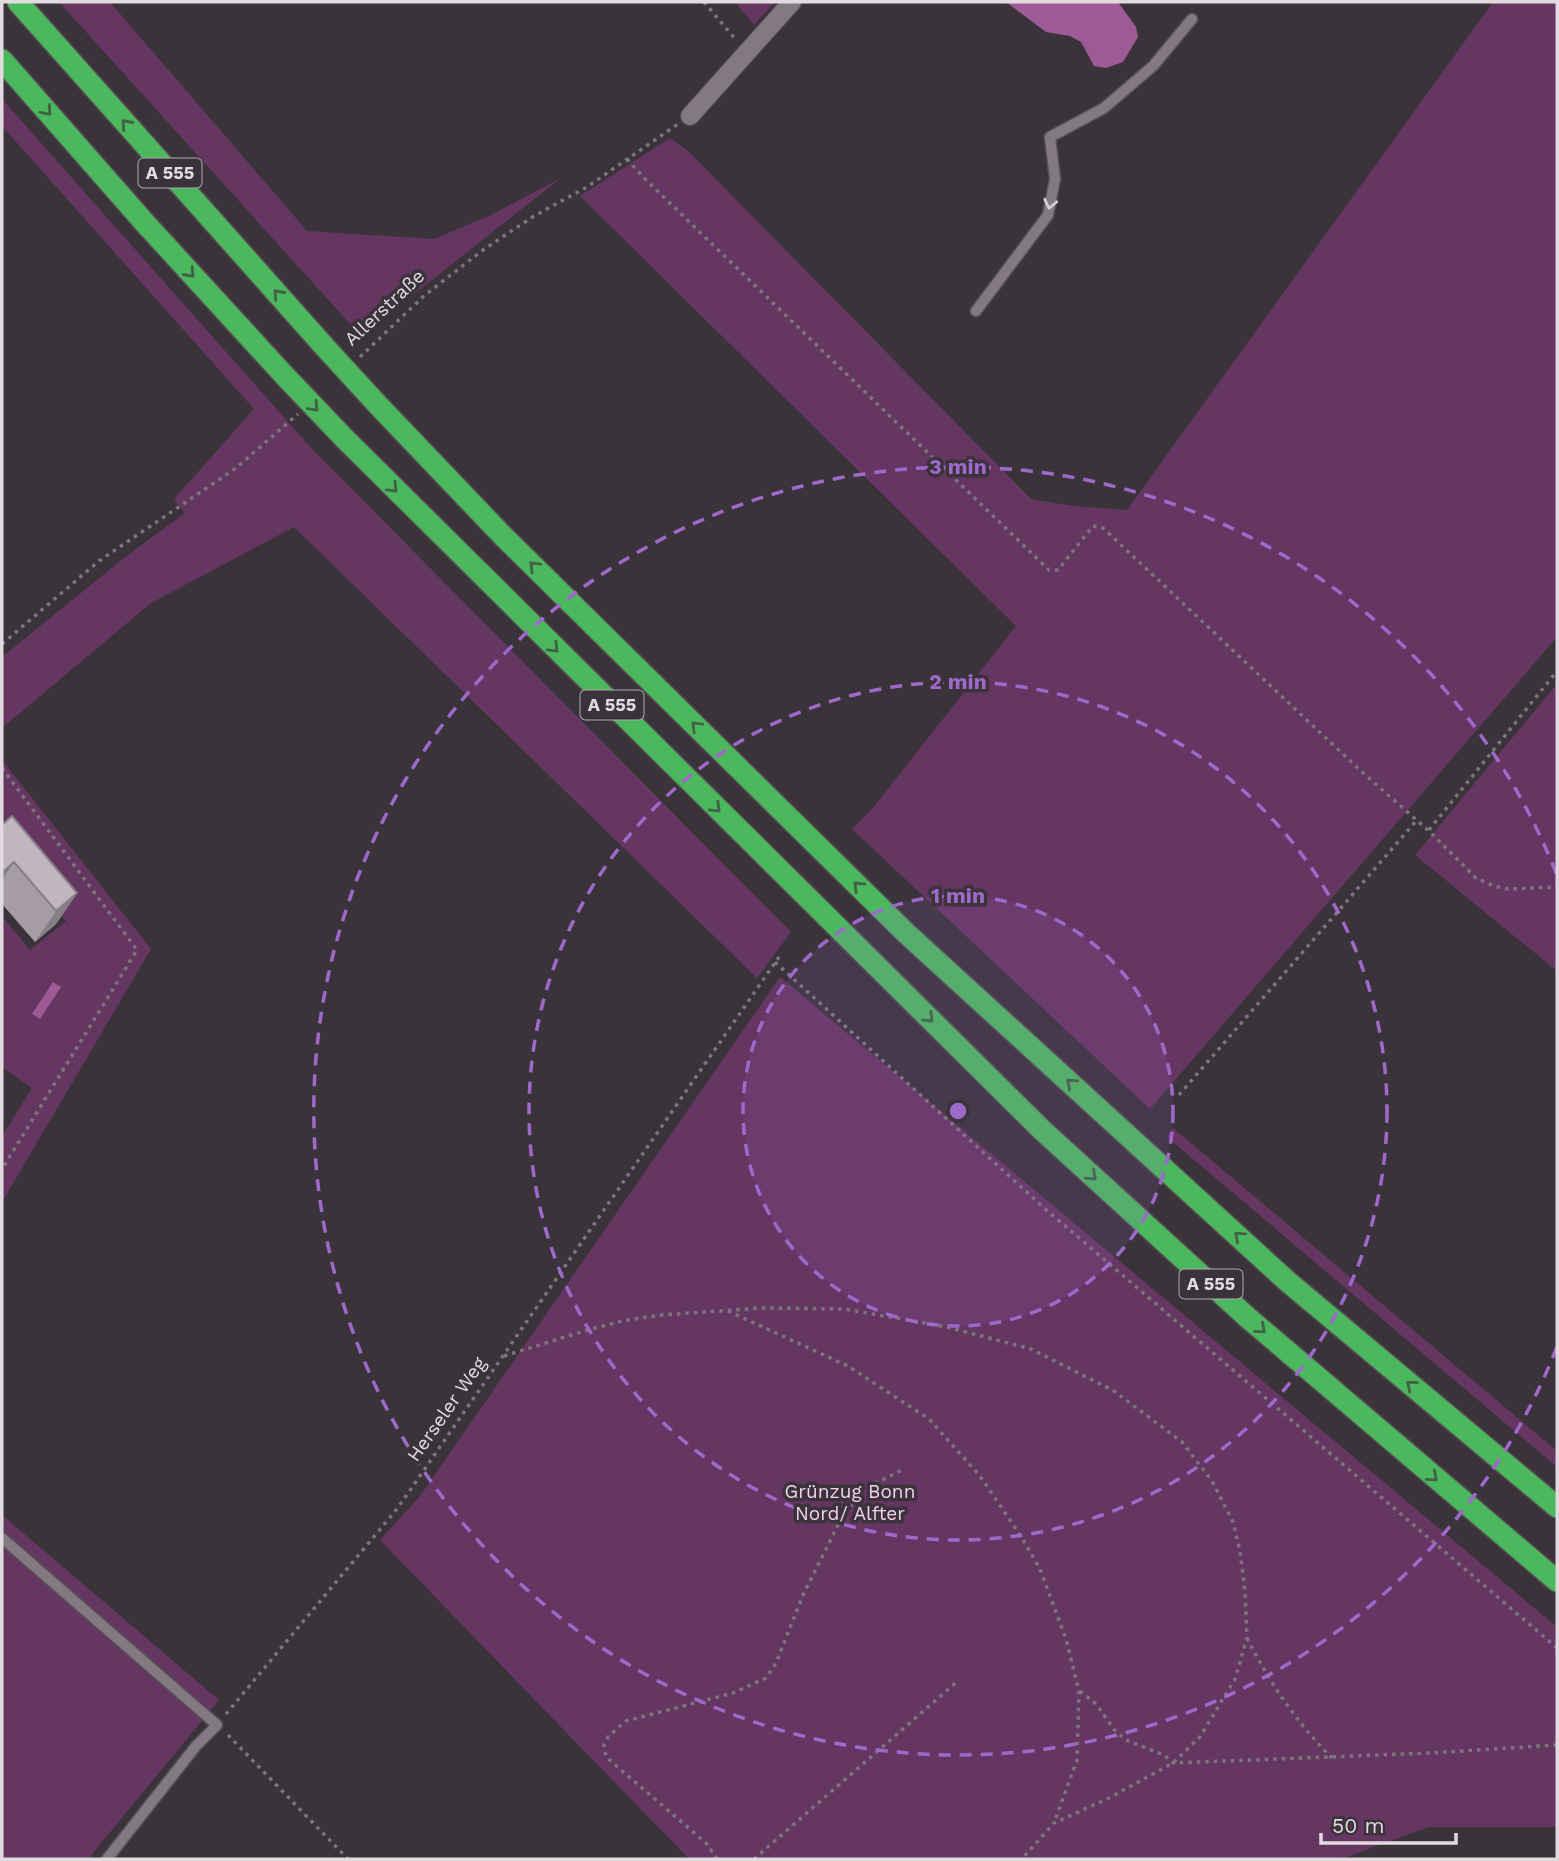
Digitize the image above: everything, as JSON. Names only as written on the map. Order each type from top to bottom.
[{"type":"highway","name":"A 555","points":[[18,2],[377,404],[503,536],[907,934],[1287,1281],[1557,1507]]},
{"type":"highway","name":"A 555","points":[[2,60],[145,222],[345,439],[1042,1130],[1247,1317],[1557,1581]]},
{"type":"street","points":[[690,116],[792,2]]},
{"type":"lane","points":[[976,311],[1048,215],[1055,179],[1050,136],[1104,108],[1153,66],[1192,19]]},
{"type":"lane","points":[[2,1538],[217,1725],[196,1746],[107,1859]]},
{"type":"path","points":[[704,2],[738,44],[748,50]]},
{"type":"path","name":"Allerstraße","points":[[360,357],[425,295],[483,250],[534,216],[587,187],[690,116]]},
{"type":"path","points":[[626,159],[1049,570],[1058,570],[1093,526],[1103,528],[1362,772],[1429,831],[1476,878],[1494,886],[1508,888],[1557,887]]},
{"type":"path","points":[[2,645],[99,561],[236,468],[299,413]]},
{"type":"path","points":[[1429,831],[1557,671]]},
{"type":"path","points":[[2,768],[137,950],[2,1169]]},
{"type":"path","points":[[1178,1095],[1417,820]]},
{"type":"path","name":"Herseler Weg","points":[[217,1725],[397,1509],[781,954]]},
{"type":"path","points":[[775,962],[1043,1207],[1557,1648]]},
{"type":"path","points":[[504,1356],[622,1321],[762,1307],[844,1309],[947,1327],[1031,1349],[1114,1391],[1182,1442],[1212,1480],[1233,1522],[1240,1551],[1247,1639],[1235,1679],[1200,1737],[1173,1763],[1109,1798],[1054,1823]]},
{"type":"path","points":[[727,1310],[848,1366],[929,1419],[980,1476],[1040,1569],[1066,1639],[1079,1691],[1077,1760],[1054,1823],[1022,1859]]},
{"type":"path","points":[[717,1859],[706,1843],[606,1757],[604,1745],[608,1737],[626,1721],[733,1693],[766,1678],[776,1663],[803,1595],[840,1521],[862,1490],[904,1469]]},
{"type":"path","points":[[1247,1639],[1259,1663],[1309,1734],[1332,1758]]},
{"type":"path","points":[[756,1858],[959,1680]]},
{"type":"path","points":[[1079,1691],[1096,1704],[1116,1732],[1126,1740],[1164,1755],[1173,1763],[1332,1758],[1557,1745]]},
{"type":"path","points":[[217,1725],[348,1859]]},
{"type":"green space","points":[[59,2],[110,2],[307,231],[434,239],[491,215],[561,178],[361,336]]},
{"type":"green space","points":[[735,2],[775,2],[754,25]]},
{"type":"green space","points":[[1493,2],[1557,2],[1557,637],[1150,1109],[852,829],[873,808],[1016,626],[580,196],[670,138],[688,151],[1031,499],[1073,506],[1127,510]]},
{"type":"green space","points":[[2,99],[312,449],[791,932],[757,978],[294,527],[151,603],[2,728],[2,657],[124,558],[185,513],[174,499],[254,409],[2,126]]},
{"type":"green space","points":[[1557,684],[1557,971],[1415,855]]},
{"type":"green space","points":[[2,760],[151,949],[2,1202],[2,1136],[32,1088],[2,1067],[2,916],[30,950],[65,922],[69,925],[2,839]]},
{"type":"green space","name":"Grünzug Bonn Nord/ Alfter","points":[[780,977],[1557,1627],[1557,1827],[1429,1827],[1341,1859],[689,1859],[380,1540],[420,1496]]},
{"type":"green space","points":[[1173,1128],[1557,1451],[1557,1467],[1167,1137]]},
{"type":"green space","points":[[2,1515],[219,1700],[88,1859],[2,1859]]},
{"type":"shaded area","points":[[1006,2],[1118,2],[1136,27],[1138,37],[1123,62],[1106,68],[1094,66],[1081,42],[1070,36],[1046,32]]},
{"type":"shaded area","points":[[53,982],[61,987],[40,1019],[32,1014]]},
{"type":"building","points":[[12,816],[77,893],[56,911],[14,862],[2,873],[2,825]]}]
